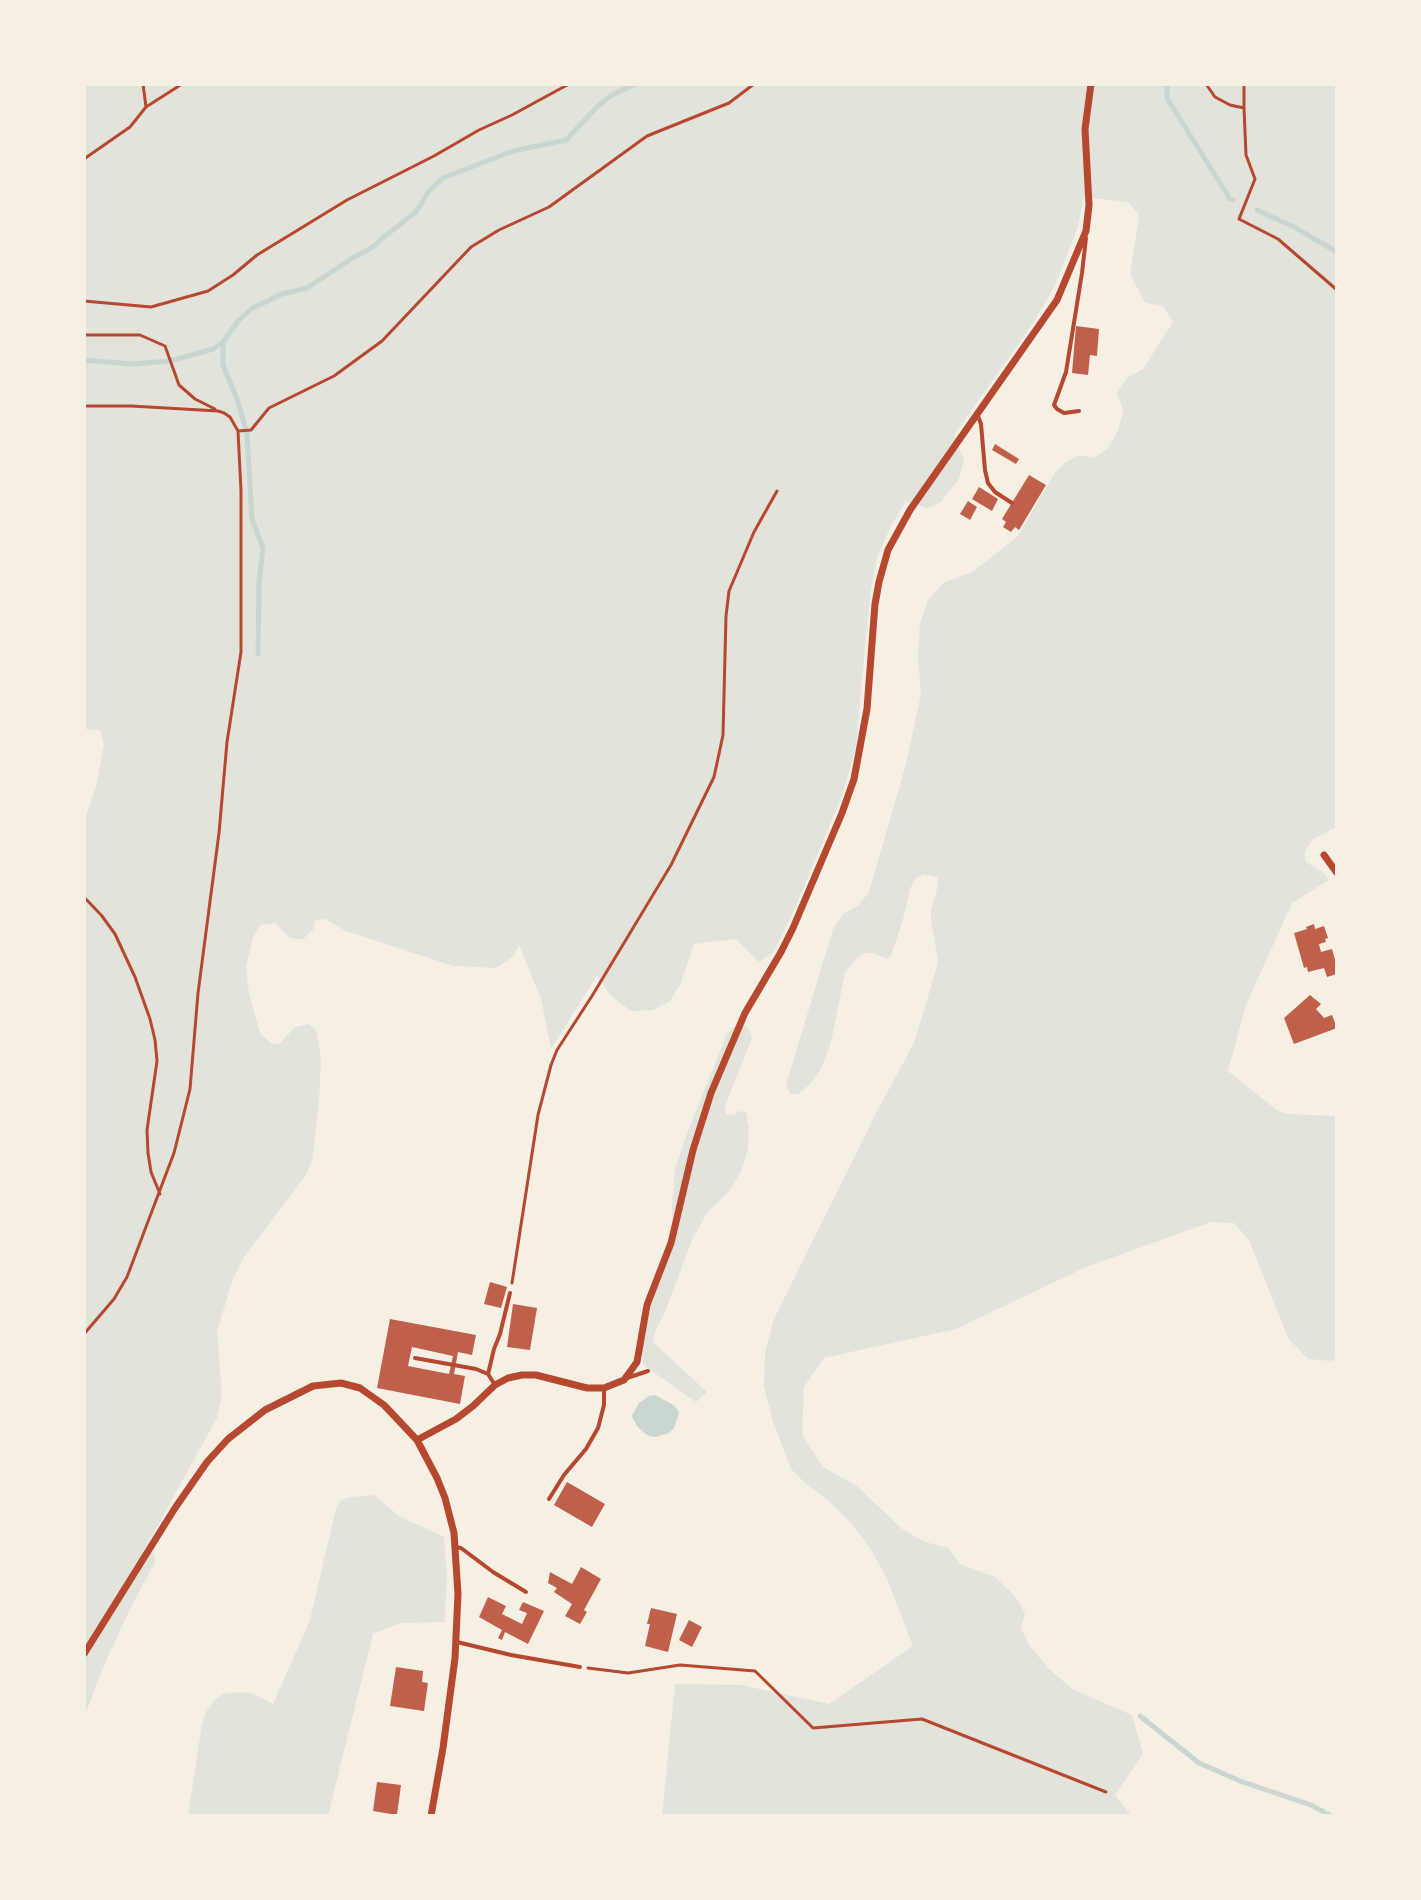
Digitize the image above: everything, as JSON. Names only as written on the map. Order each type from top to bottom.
[{"type":"street","points":[[417,1440],[461,1416],[495,1385],[508,1378],[526,1375],[587,1388],[604,1388],[624,1380],[637,1362],[647,1305],[671,1243],[693,1150],[725,1059],[745,1013],[793,928],[849,796],[866,720],[875,604],[888,550],[910,510],[1057,300],[1086,231],[1089,205],[1085,129],[1091,84]]},
{"type":"street","points":[[1324,855],[1337,873]]},
{"type":"street","points":[[84,1654],[157,1535],[200,1472],[235,1432],[265,1410],[313,1386],[341,1383],[360,1388],[395,1415],[417,1440],[451,1516],[456,1547],[456,1642],[431,1816]]},
{"type":"lane","points":[[1079,411],[1064,413],[1054,405],[1065,381],[1086,231]]},
{"type":"lane","points":[[976,415],[981,424],[988,483],[995,492],[1012,503]]},
{"type":"lane","points":[[488,1374],[510,1293]]},
{"type":"lane","points":[[415,1358],[476,1369],[488,1374],[495,1385]]},
{"type":"lane","points":[[624,1380],[648,1371]]},
{"type":"lane","points":[[549,1499],[595,1435],[604,1405],[604,1388]]},
{"type":"lane","points":[[456,1547],[526,1592]]},
{"type":"lane","points":[[456,1642],[522,1658],[580,1667]]},
{"type":"path","points":[[143,84],[146,107]]},
{"type":"path","points":[[84,159],[130,127],[146,107],[182,84]]},
{"type":"path","points":[[84,301],[151,307],[208,291],[285,236],[347,200],[569,84]]},
{"type":"path","points":[[240,431],[251,430],[269,408],[334,376],[382,341],[471,247],[549,207],[647,136],[729,103],[754,84]]},
{"type":"path","points":[[1206,84],[1215,97],[1244,108]]},
{"type":"path","points":[[1244,84],[1246,155],[1255,179],[1239,219],[1278,239],[1337,290]]},
{"type":"path","points":[[84,335],[140,335],[165,346],[179,385],[195,399],[230,417],[240,431],[241,491],[241,652],[227,742],[190,1089],[182,1128],[160,1194],[121,1290],[84,1334]]},
{"type":"path","points":[[84,406],[218,411]]},
{"type":"path","points":[[510,1293],[538,1115],[551,1065],[557,1050],[671,865],[714,777],[723,735],[729,591],[754,532],[777,491]]},
{"type":"path","points":[[84,897],[115,934],[150,1019],[157,1061],[147,1130],[148,1153],[151,1172],[160,1194]]},
{"type":"path","points":[[580,1667],[621,1673],[680,1665],[755,1671],[813,1728],[922,1719],[1106,1792]]},
{"type":"shaded area","points":[[84,84],[1337,84],[1337,827],[1313,839],[1305,851],[1305,861],[1329,880],[1292,903],[1246,1005],[1228,1071],[1278,1111],[1337,1116],[1337,1358],[1331,1361],[1308,1359],[1288,1338],[1249,1240],[1234,1223],[1211,1222],[1086,1267],[956,1329],[824,1358],[804,1387],[802,1435],[823,1467],[857,1486],[902,1529],[925,1542],[948,1548],[960,1564],[995,1577],[1020,1603],[1025,1614],[1021,1628],[1029,1645],[1048,1668],[1072,1689],[1132,1715],[1143,1754],[1115,1795],[1132,1816],[662,1816],[675,1684],[741,1685],[829,1704],[913,1646],[887,1579],[869,1546],[829,1501],[791,1469],[772,1419],[764,1386],[765,1352],[774,1319],[914,1043],[938,963],[931,924],[937,877],[924,874],[915,879],[891,956],[887,959],[865,953],[845,973],[831,1042],[821,1069],[798,1094],[790,1094],[786,1085],[833,929],[843,914],[858,906],[869,892],[906,764],[921,694],[918,658],[920,623],[928,600],[943,583],[972,572],[1017,537],[1055,473],[1066,462],[1079,455],[1094,458],[1109,447],[1119,428],[1123,410],[1117,393],[1128,377],[1143,369],[1173,322],[1163,306],[1145,303],[1130,274],[1139,215],[1128,202],[1084,197],[1078,227],[1055,286],[1032,325],[954,435],[964,460],[959,479],[941,502],[927,508],[906,501],[877,558],[870,594],[856,747],[842,796],[774,952],[759,962],[736,939],[694,944],[680,985],[670,1001],[653,1010],[631,1011],[611,996],[597,976],[551,1049],[541,999],[519,945],[513,957],[496,968],[453,966],[346,931],[325,919],[315,920],[313,930],[303,939],[290,938],[275,923],[260,925],[253,938],[246,966],[249,994],[260,1033],[272,1044],[279,1044],[295,1027],[309,1024],[317,1032],[321,1060],[312,1161],[304,1178],[244,1257],[233,1279],[217,1331],[222,1394],[217,1418],[147,1545],[155,1562],[102,1670],[84,1718],[84,821],[96,787],[104,744],[100,730],[84,729]]},
{"type":"shaded area","points":[[744,1025],[752,1038],[725,1106],[726,1114],[746,1112],[748,1148],[742,1170],[729,1191],[707,1213],[692,1240],[653,1342],[707,1392],[696,1402],[643,1365],[642,1354],[650,1308],[673,1245],[675,1169],[726,1036],[733,1027]]},
{"type":"shaded area","points":[[655,1395],[675,1406],[679,1413],[669,1433],[655,1437],[643,1432],[632,1416],[639,1403]]},
{"type":"shaded area","points":[[374,1495],[399,1516],[444,1537],[447,1575],[445,1622],[400,1623],[373,1634],[328,1816],[188,1816],[206,1712],[223,1694],[254,1694],[273,1704],[310,1620],[336,1508],[340,1501],[350,1497]]},
{"type":"building","points":[[1076,326],[1099,329],[1097,356],[1090,355],[1088,375],[1072,373]]},
{"type":"building","points":[[995,444],[1019,459],[1016,464],[992,450]]},
{"type":"building","points":[[1029,475],[1046,485],[1019,530],[1015,527],[1011,532],[1003,527],[1006,522],[1002,519]]},
{"type":"building","points":[[979,487],[998,499],[992,511],[972,499]]},
{"type":"building","points":[[968,501],[977,507],[970,520],[960,514]]},
{"type":"building","points":[[1314,924],[1315,929],[1324,926],[1328,938],[1319,944],[1321,952],[1332,949],[1337,974],[1327,977],[1324,968],[1308,972],[1307,967],[1304,968],[1294,933]]},
{"type":"building","points":[[1310,995],[1321,1004],[1316,1009],[1324,1018],[1332,1015],[1337,1028],[1294,1044],[1284,1018]]},
{"type":"building","points":[[490,1282],[507,1287],[501,1308],[484,1304]]},
{"type":"building","points":[[513,1304],[537,1308],[530,1350],[507,1347]]},
{"type":"building","points":[[390,1319],[476,1335],[472,1355],[458,1352],[454,1374],[465,1376],[460,1404],[377,1388]],"holes":[[[412,1347],[453,1356],[449,1374],[408,1366]]]},
{"type":"building","points":[[567,1482],[605,1504],[592,1527],[554,1505]]},
{"type":"building","points":[[581,1567],[601,1579],[580,1624],[565,1616],[572,1604],[554,1592],[557,1588],[548,1583],[550,1572],[572,1584]]},
{"type":"building","points":[[488,1597],[506,1606],[502,1614],[522,1624],[527,1613],[519,1610],[523,1602],[544,1611],[528,1644],[505,1632],[502,1640],[498,1638],[502,1630],[479,1617]]},
{"type":"building","points":[[651,1608],[677,1614],[668,1652],[645,1646]]},
{"type":"building","points":[[689,1620],[702,1627],[692,1647],[679,1640]]},
{"type":"building","points":[[396,1667],[423,1671],[422,1682],[428,1683],[424,1711],[390,1706]]},
{"type":"building","points":[[377,1782],[401,1785],[397,1815],[373,1811]]},
{"type":"waterway","points":[[84,360],[132,364],[170,361],[213,349],[223,342],[251,309],[282,294],[307,288],[373,247],[416,212],[429,191],[443,178],[513,151],[566,140],[599,105],[635,84]]},
{"type":"waterway","points":[[1167,84],[1167,98],[1233,200]]},
{"type":"waterway","points":[[1257,210],[1337,252]]},
{"type":"waterway","points":[[223,342],[223,365],[247,433],[252,519],[263,548],[258,654]]},
{"type":"waterway","points":[[1140,1716],[1199,1763],[1240,1781],[1311,1805],[1331,1816]]}]
